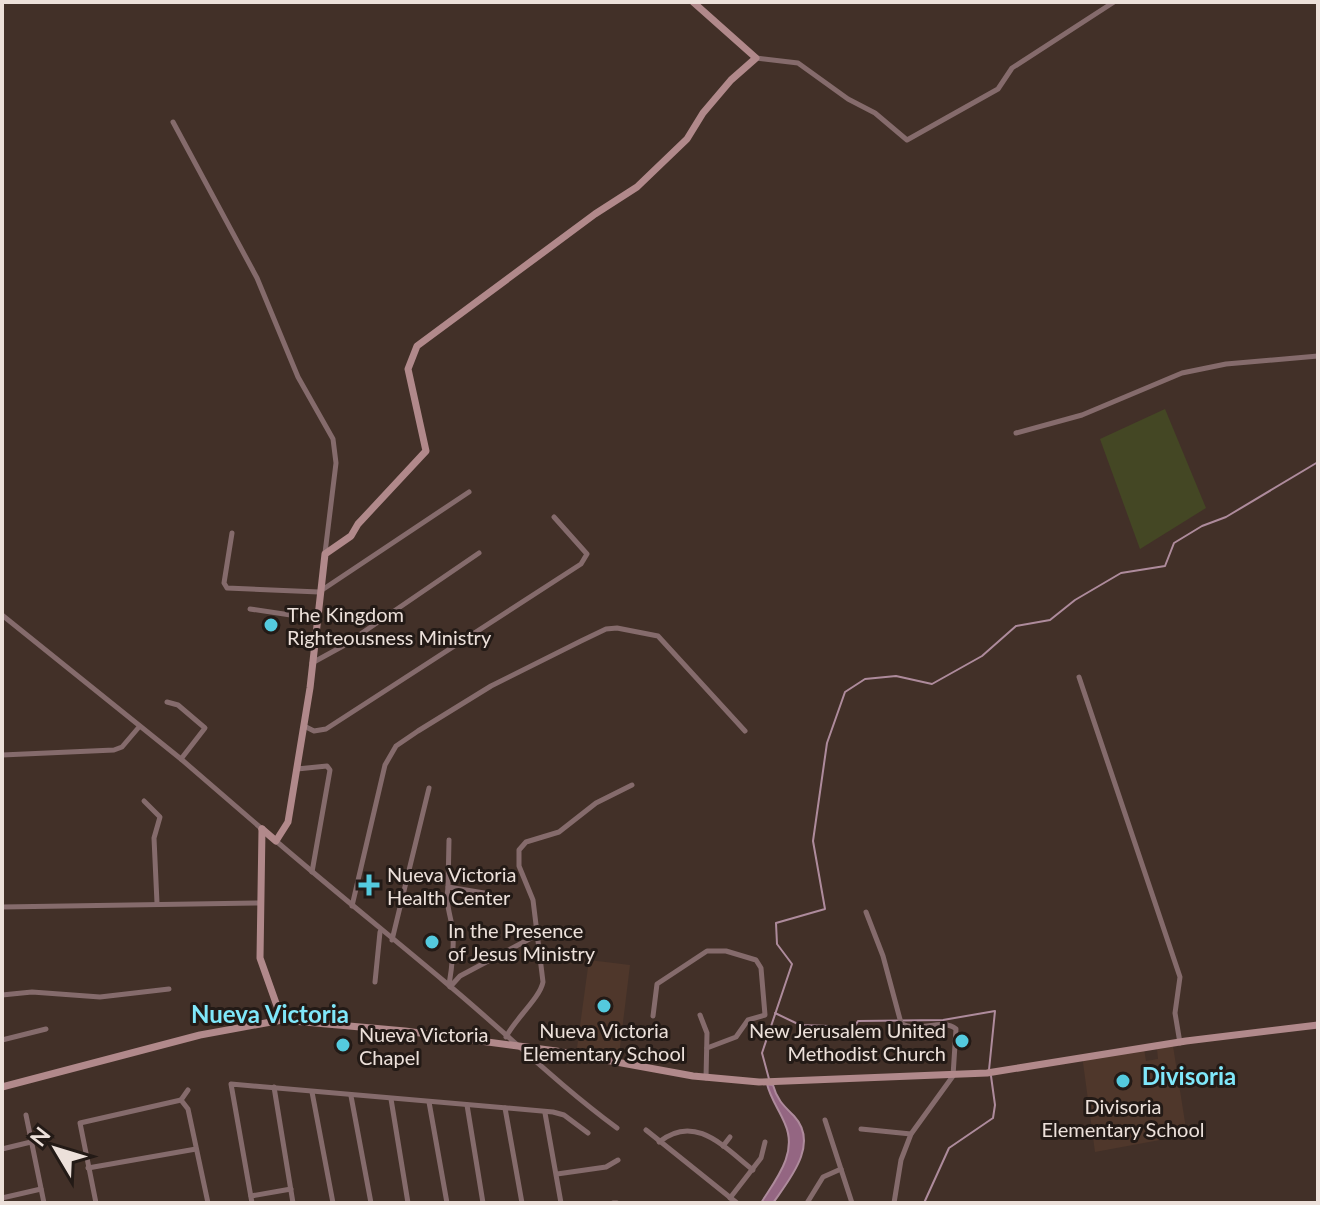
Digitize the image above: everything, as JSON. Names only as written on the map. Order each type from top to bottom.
[{"type":"main road","points":[[262,829],[276,841],[288,822],[325,554],[351,536],[358,524],[424,456],[426,439],[416,417],[408,369],[417,346],[595,214],[637,187],[687,139],[731,80],[756,58],[693,2]]},
{"type":"main road","points":[[262,829],[261,965],[282,1020]]},
{"type":"main road","points":[[2,1087],[200,1035],[282,1020],[329,1021],[556,1051],[706,1078],[759,1082],[987,1073],[1318,1025]]},
{"type":"street","points":[[756,58],[798,63],[848,99],[875,113],[907,140],[998,89],[1012,68],[1114,2]]},
{"type":"street","points":[[173,122],[257,278],[298,377],[333,439],[336,463],[325,554]]},
{"type":"street","points":[[1016,433],[1082,415],[1182,373],[1226,364],[1318,356]]},
{"type":"street","points":[[232,533],[224,583],[227,588],[319,592],[469,492]]},
{"type":"street","points":[[303,726],[314,731],[326,729],[581,564],[587,554],[554,517]]},
{"type":"street","points":[[311,664],[343,646],[479,553]]},
{"type":"street","points":[[250,609],[317,619]]},
{"type":"street","points":[[2,615],[181,759],[262,829]]},
{"type":"street","points":[[2,626],[13,624]]},
{"type":"street","points":[[352,906],[385,765],[396,746],[491,686],[606,629],[658,636],[745,731]]},
{"type":"street","points":[[1079,677],[1180,977],[1175,1013],[1180,1043]]},
{"type":"street","points":[[167,702],[178,705],[205,728],[181,759]]},
{"type":"street","points":[[2,755],[114,750],[122,747],[139,727]]},
{"type":"street","points":[[296,769],[327,766],[330,770],[312,872]]},
{"type":"street","points":[[506,1037],[519,1015],[541,990],[542,969],[535,936],[533,900],[519,866],[519,850],[526,842],[559,832],[596,803],[632,785]]},
{"type":"street","points":[[392,940],[429,788]]},
{"type":"street","points":[[144,801],[160,817],[154,838],[157,903]]},
{"type":"street","points":[[449,840],[445,904],[451,922],[453,955],[450,986]]},
{"type":"street","points":[[276,841],[380,931],[450,986],[565,1090],[617,1128]]},
{"type":"street","points":[[448,887],[490,894]]},
{"type":"street","points":[[2,907],[261,903]]},
{"type":"street","points":[[866,912],[883,956],[901,1023],[911,1028],[947,1024],[956,1029],[953,1076],[911,1134],[901,1160],[894,1203]]},
{"type":"street","points":[[375,982],[380,931]]},
{"type":"street","points":[[450,986],[460,976],[535,936]]},
{"type":"street","points":[[653,1016],[654,993],[660,980],[707,951],[726,951],[756,960],[761,968],[765,1015],[748,1020],[736,1037],[707,1048]]},
{"type":"street","points":[[2,995],[32,992],[100,997],[169,989]]},
{"type":"street","points":[[700,1015],[706,1025],[706,1078]]},
{"type":"street","points":[[2,1040],[46,1029]]},
{"type":"street","points":[[291,1189],[252,1200],[231,1084],[564,1115],[588,1133]]},
{"type":"street","points":[[274,1087],[293,1203]]},
{"type":"street","points":[[96,1203],[79,1125],[82,1121],[181,1100],[188,1090]]},
{"type":"street","points":[[312,1092],[333,1203]]},
{"type":"street","points":[[351,1096],[371,1203]]},
{"type":"street","points":[[391,1099],[408,1203]]},
{"type":"street","points":[[181,1100],[188,1109],[205,1203]]},
{"type":"street","points":[[429,1101],[447,1203]]},
{"type":"street","points":[[467,1105],[483,1203]]},
{"type":"street","points":[[505,1108],[522,1203]]},
{"type":"street","points":[[545,1113],[561,1203]]},
{"type":"street","points":[[26,1115],[44,1203]]},
{"type":"street","points":[[825,1120],[852,1203]]},
{"type":"street","points":[[659,1142],[672,1131],[692,1129],[706,1133],[753,1170]]},
{"type":"street","points":[[861,1129],[911,1134]]},
{"type":"street","points":[[646,1130],[737,1203]]},
{"type":"street","points":[[723,1146],[730,1137]]},
{"type":"street","points":[[2,1149],[31,1142]]},
{"type":"street","points":[[730,1198],[761,1158],[765,1142]]},
{"type":"street","points":[[88,1168],[196,1149]]},
{"type":"street","points":[[557,1174],[606,1167],[618,1160]]},
{"type":"street","points":[[807,1203],[823,1177],[841,1169]]},
{"type":"street","points":[[2,1198],[41,1189]]},
{"type":"shaded area","name":"Nueva Victoria Elementary School","points":[[589,960],[630,965],[619,1055],[577,1048]]},
{"type":"shaded area","points":[[1173,1046],[1187,1135],[1095,1152],[1082,1055],[1144,1048],[1146,1061],[1158,1059],[1157,1048]]},
{"type":"shaded area","points":[[767,1084],[773,1085],[779,1099],[801,1127],[804,1138],[799,1161],[787,1184],[773,1203],[761,1203],[784,1165],[789,1145],[785,1124]]},
{"type":"green space","points":[[1165,409],[1206,508],[1140,549],[1100,439]]},
{"type":"waterway","points":[[769,1079],[762,1053],[792,964],[777,944],[776,923],[825,909],[813,841],[827,743],[845,692],[865,679],[896,676],[932,684],[982,656],[1016,626],[1050,620],[1075,600],[1121,573],[1165,566],[1174,543],[1202,526],[1226,517],[1318,462]]},
{"type":"waterway","points":[[775,1013],[800,1025],[829,1026],[848,1038],[858,1021],[943,1020],[995,1011],[989,1070]]},
{"type":"waterway","points":[[924,1203],[949,1148],[993,1118],[995,1105],[991,1076]]},
{"type":"place","name":"The Kingdom Righteousness Ministry","points":[[271,625]]},
{"type":"place","name":"Nueva Victoria Health Center","points":[[369,885]]},
{"type":"place","name":"In the Presence of Jesus Ministry","points":[[432,942]]},
{"type":"place","name":"Nueva Victoria Elementary School","points":[[604,1006]]},
{"type":"place","name":"New Jerusalem United Methodist Church","points":[[962,1041]]},
{"type":"place","name":"Nueva Victoria Chapel","points":[[343,1045]]},
{"type":"place","name":"Divisoria Elementary School","points":[[1123,1081]]},
{"type":"district","name":"Nueva Victoria","points":[[270,1013]]},
{"type":"district","name":"Divisoria","points":[[1189,1075]]}]
